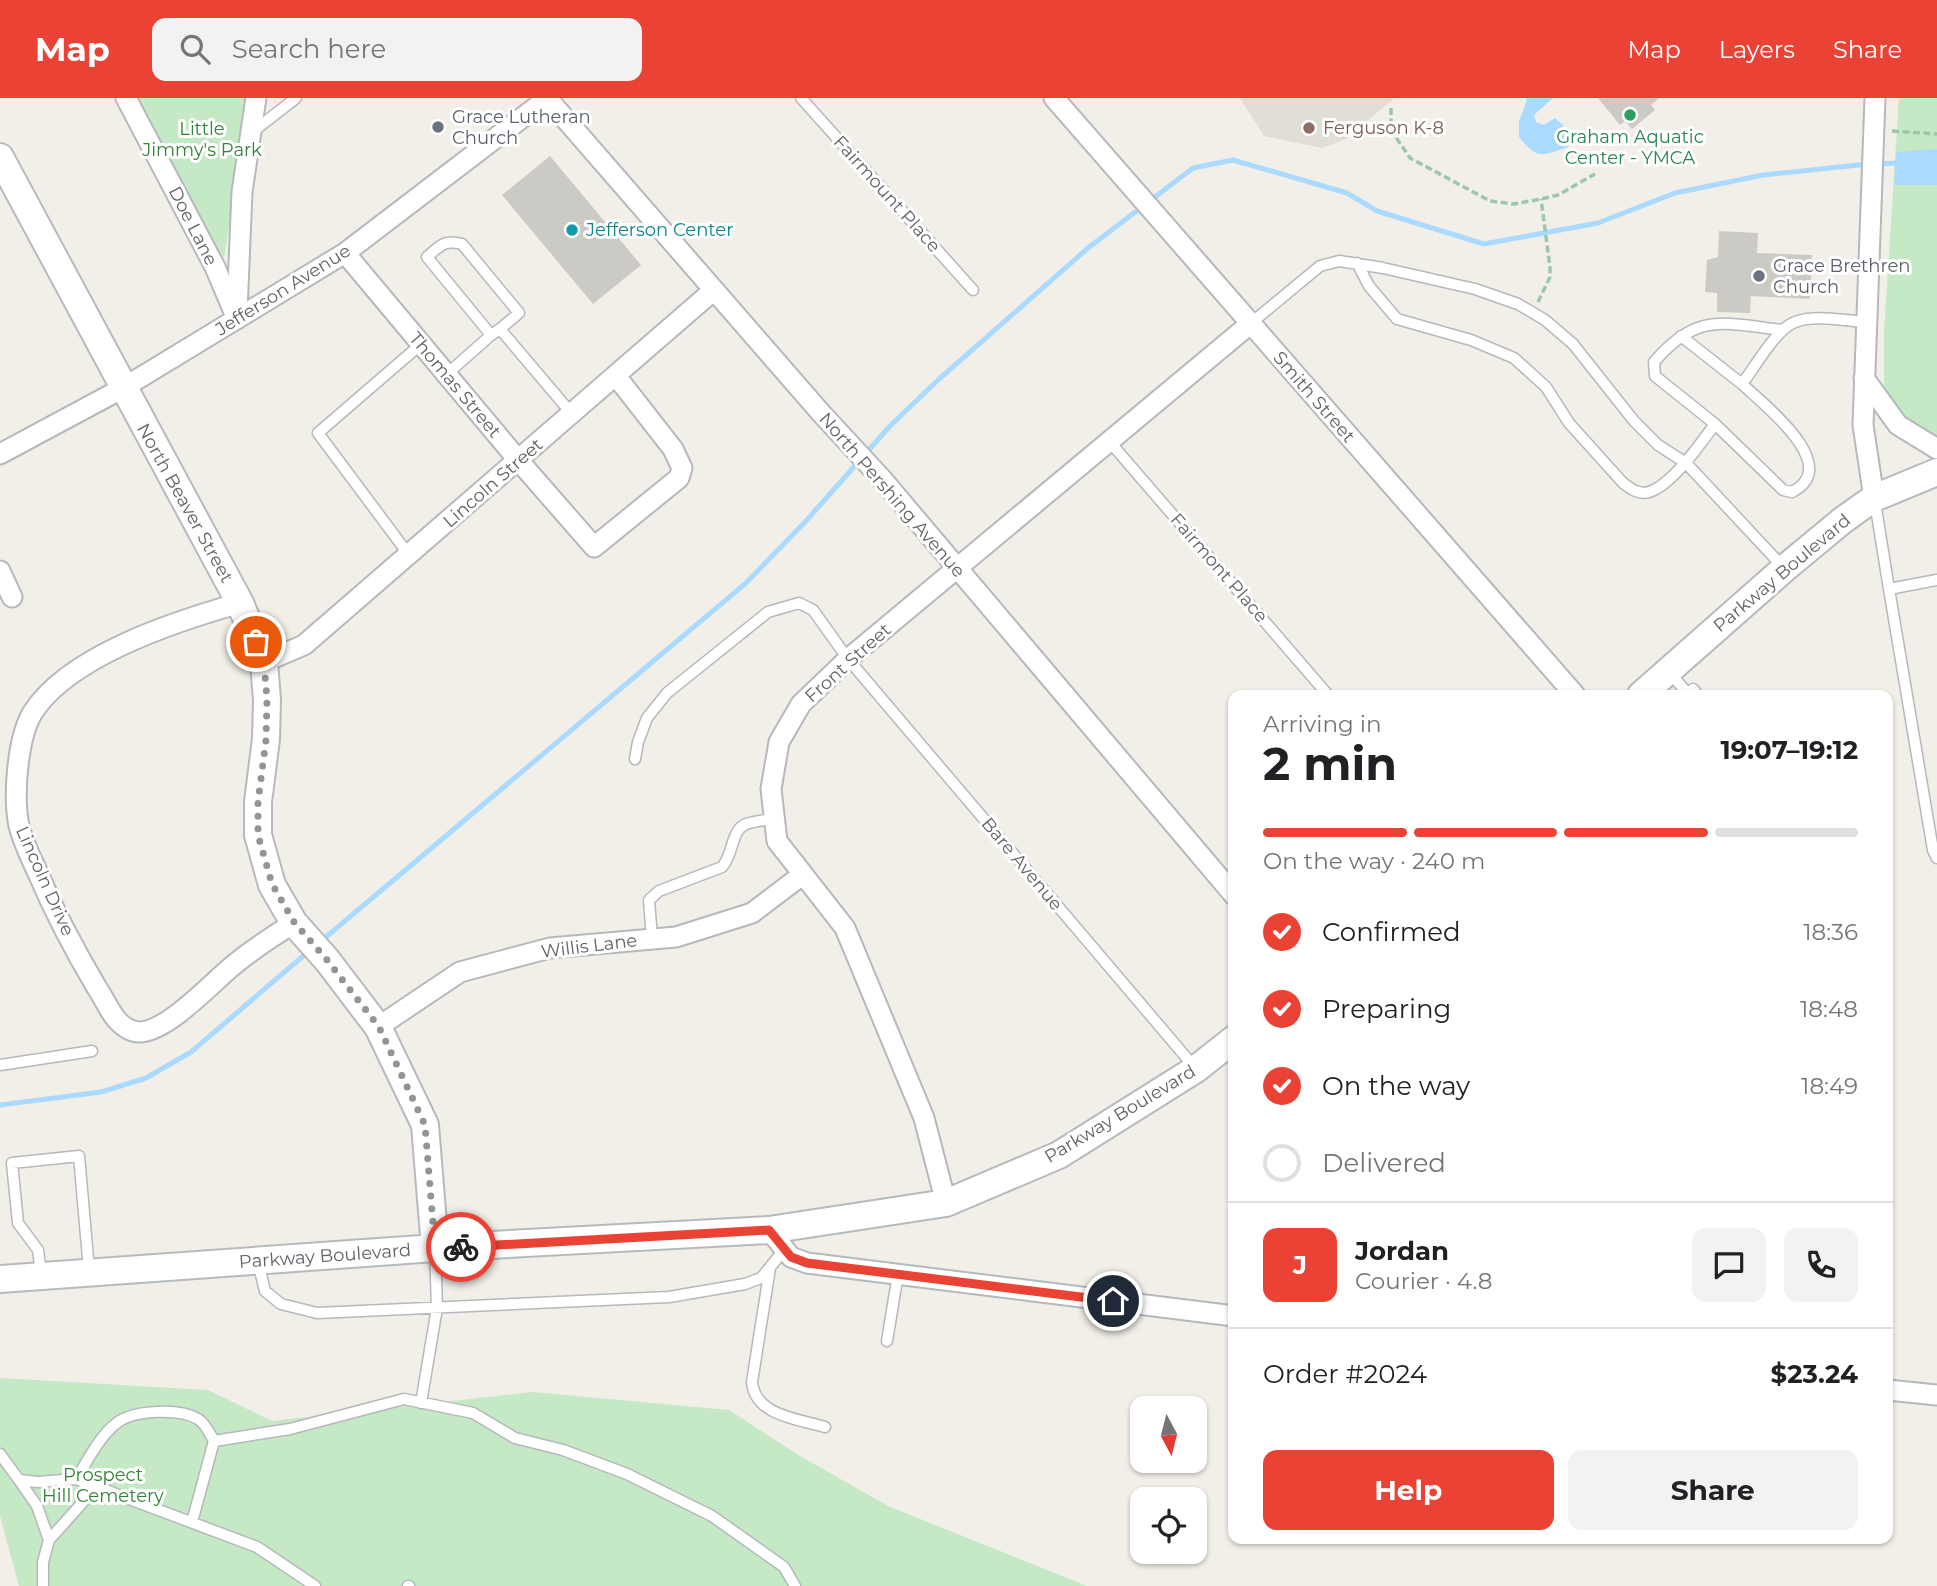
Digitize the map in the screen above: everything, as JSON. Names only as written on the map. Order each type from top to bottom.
[{"type":"street","name":"Doe Lane","points":[[126,98],[215,267],[237,319]]},
{"type":"street","points":[[237,319],[242,192],[256,98]]},
{"type":"street","name":"Jefferson Avenue","points":[[0,454],[123,388],[345,253],[548,98]]},
{"type":"street","name":"North Pershing Avenue","points":[[548,98],[821,413],[882,479],[1228,888]]},
{"type":"street","name":"Smith Street","points":[[1054,98],[1571,690]]},
{"type":"street","points":[[1874,498],[1863,425],[1875,98]]},
{"type":"street","name":"North Beaver Street","points":[[0,157],[240,603],[264,662],[266,740],[258,802],[258,835],[272,884],[294,922],[379,1027],[425,1125],[435,1248]]},
{"type":"street","name":"Thomas Street","points":[[345,253],[420,345],[594,547],[679,478],[682,468],[673,449],[616,376]]},
{"type":"street","name":"Lincoln Street","points":[[264,662],[304,645],[714,290]]},
{"type":"street","name":"Front Street","points":[[946,1203],[924,1118],[845,928],[776,842],[771,789],[779,742],[802,704],[848,659],[1250,324]]},
{"type":"street","points":[[1864,378],[1898,425],[1937,449]]},
{"type":"street","name":"Parkway Boulevard","points":[[1647,690],[1785,568],[1874,498],[1937,471]]},
{"type":"street","points":[[0,571],[12,597]]},
{"type":"street","name":"Lincoln Drive","points":[[240,603],[172,623],[110,652],[64,678],[32,714],[21,746],[16,794],[19,825],[47,894],[86,970],[117,1020],[125,1027],[141,1032],[166,1021],[196,1000],[229,968],[294,922]]},
{"type":"street","name":"Willis Lane","points":[[379,1027],[460,972],[550,948],[676,937],[752,913],[802,875]]},
{"type":"street","name":"Parkway Boulevard","points":[[0,1279],[435,1248],[777,1239],[946,1203],[1059,1155],[1196,1069],[1228,1044]]},
{"type":"street","points":[[777,1239],[791,1257],[807,1263],[1228,1315]]},
{"type":"street","points":[[1893,1391],[1937,1395]]},
{"type":"lane","points":[[251,133],[296,98]]},
{"type":"lane","name":"Fairmount Place","points":[[801,98],[973,290]]},
{"type":"lane","points":[[447,374],[496,332],[519,313],[462,244],[452,241],[443,244],[427,257],[496,332],[572,415]]},
{"type":"lane","points":[[1250,324],[1320,266],[1339,261],[1475,289],[1518,304],[1545,320],[1573,344],[1634,421],[1658,445],[1686,463],[1785,568]]},
{"type":"lane","points":[[1357,263],[1369,286],[1398,319],[1471,340],[1514,358],[1546,387],[1569,422],[1632,490],[1648,492],[1686,463],[1715,424]]},
{"type":"lane","points":[[1742,384],[1782,330],[1795,321],[1866,321]]},
{"type":"lane","points":[[1681,336],[1742,384],[1801,442],[1808,462],[1808,474],[1801,488],[1792,492],[1783,490],[1715,424],[1655,376],[1654,362],[1681,336],[1703,326],[1714,324],[1782,330]]},
{"type":"lane","points":[[409,555],[318,433],[420,345]]},
{"type":"lane","name":"Fairmont Place","points":[[1109,441],[1324,690]]},
{"type":"lane","points":[[1874,498],[1933,850],[1937,858]]},
{"type":"lane","points":[[1889,589],[1937,580]]},
{"type":"lane","name":"Bare Avenue","points":[[635,759],[648,718],[667,693],[768,612],[799,603],[813,610],[848,659],[1196,1069]]},
{"type":"lane","points":[[1668,671],[1687,690]]},
{"type":"lane","points":[[652,939],[649,900],[652,896],[722,867],[727,862],[738,828],[774,818]]},
{"type":"lane","points":[[0,1065],[92,1051]]},
{"type":"lane","points":[[41,1277],[38,1250],[18,1223],[12,1163],[79,1156],[89,1274]]},
{"type":"lane","points":[[777,1239],[752,1382],[754,1395],[760,1403],[774,1412],[825,1427]]},
{"type":"lane","points":[[421,1403],[437,1308],[435,1248]]},
{"type":"lane","points":[[258,1261],[265,1290],[281,1304],[317,1313],[669,1297],[744,1284],[761,1278],[770,1267]]},
{"type":"lane","points":[[887,1341],[898,1274]]},
{"type":"lane","points":[[214,1441],[290,1430],[404,1399],[473,1413],[515,1438],[563,1450],[627,1474],[712,1516],[784,1567],[795,1586]]},
{"type":"lane","points":[[76,1479],[108,1432],[119,1421],[133,1415],[155,1412],[190,1415],[201,1421],[214,1441],[192,1522]]},
{"type":"lane","points":[[0,1454],[37,1506],[49,1540]]},
{"type":"lane","points":[[19,1479],[38,1482],[76,1479],[93,1485],[257,1547],[315,1586]]},
{"type":"lane","points":[[43,1586],[43,1562],[49,1540],[83,1502],[93,1485]]},
{"type":"path","points":[[1391,108],[1391,130],[1410,158],[1490,201],[1514,204],[1558,195],[1595,174]]},
{"type":"path","points":[[1892,131],[1937,134]]},
{"type":"path","points":[[1531,312],[1550,277],[1549,247],[1541,199]]},
{"type":"shaded area","name":"Ferguson K-8","points":[[1240,98],[1394,98],[1346,139],[1322,148],[1264,136]]},
{"type":"green space","name":"Little Jimmy's Park","points":[[132,98],[250,98],[224,258]]},
{"type":"green space","points":[[1899,98],[1937,98],[1937,438],[1909,428],[1884,386],[1884,333]]},
{"type":"green space","name":"Prospect Hill Cemetery","points":[[0,1378],[208,1390],[272,1421],[532,1392],[729,1410],[800,1456],[888,1506],[1087,1586],[19,1586],[0,1516]]},
{"type":"water","points":[[1526,98],[1553,98],[1534,115],[1536,122],[1544,125],[1555,118],[1568,134],[1568,147],[1540,154],[1531,150],[1519,137],[1519,121]]},
{"type":"water","points":[[1937,149],[1937,185],[1894,185],[1896,152]]},
{"type":"building","name":"Graham Aquatic Center - YMCA","points":[[1598,98],[1659,98],[1651,105],[1655,110],[1632,129],[1625,121],[1620,125]]},
{"type":"building","name":"Jefferson Center","points":[[550,156],[641,265],[593,304],[502,195]]},
{"type":"building","name":"Grace Brethren Church","points":[[1719,231],[1758,233],[1757,253],[1812,255],[1810,299],[1751,296],[1750,313],[1717,312],[1717,293],[1705,292],[1707,260],[1718,257]]},
{"type":"waterway","points":[[320,942],[746,583],[806,521],[890,426],[938,380],[1088,248],[1193,168],[1233,160],[1347,193],[1377,211],[1484,244],[1598,223],[1675,193],[1763,175],[1868,164]]},
{"type":"waterway","points":[[1878,164],[1896,163]]},
{"type":"waterway","points":[[0,1105],[101,1092],[146,1078],[191,1052],[309,951]]},
{"type":"way so far","points":[[256,642],[264,662],[267,700],[266,740],[258,802],[258,835],[272,884],[294,922],[379,1027],[425,1125],[435,1248],[461,1247]]},
{"type":"place","name":"Graham Aquatic Center - YMCA","points":[[1630,115]]},
{"type":"place","name":"Grace Lutheran Church","points":[[438,127]]},
{"type":"place","name":"Ferguson K-8","points":[[1309,128]]},
{"type":"place","name":"Jefferson Center","points":[[572,230]]},
{"type":"place","name":"Grace Brethren Church","points":[[1759,276]]},
{"type":"route","points":[[461,1247],[769,1230],[791,1257],[807,1263],[1113,1301]]}]
